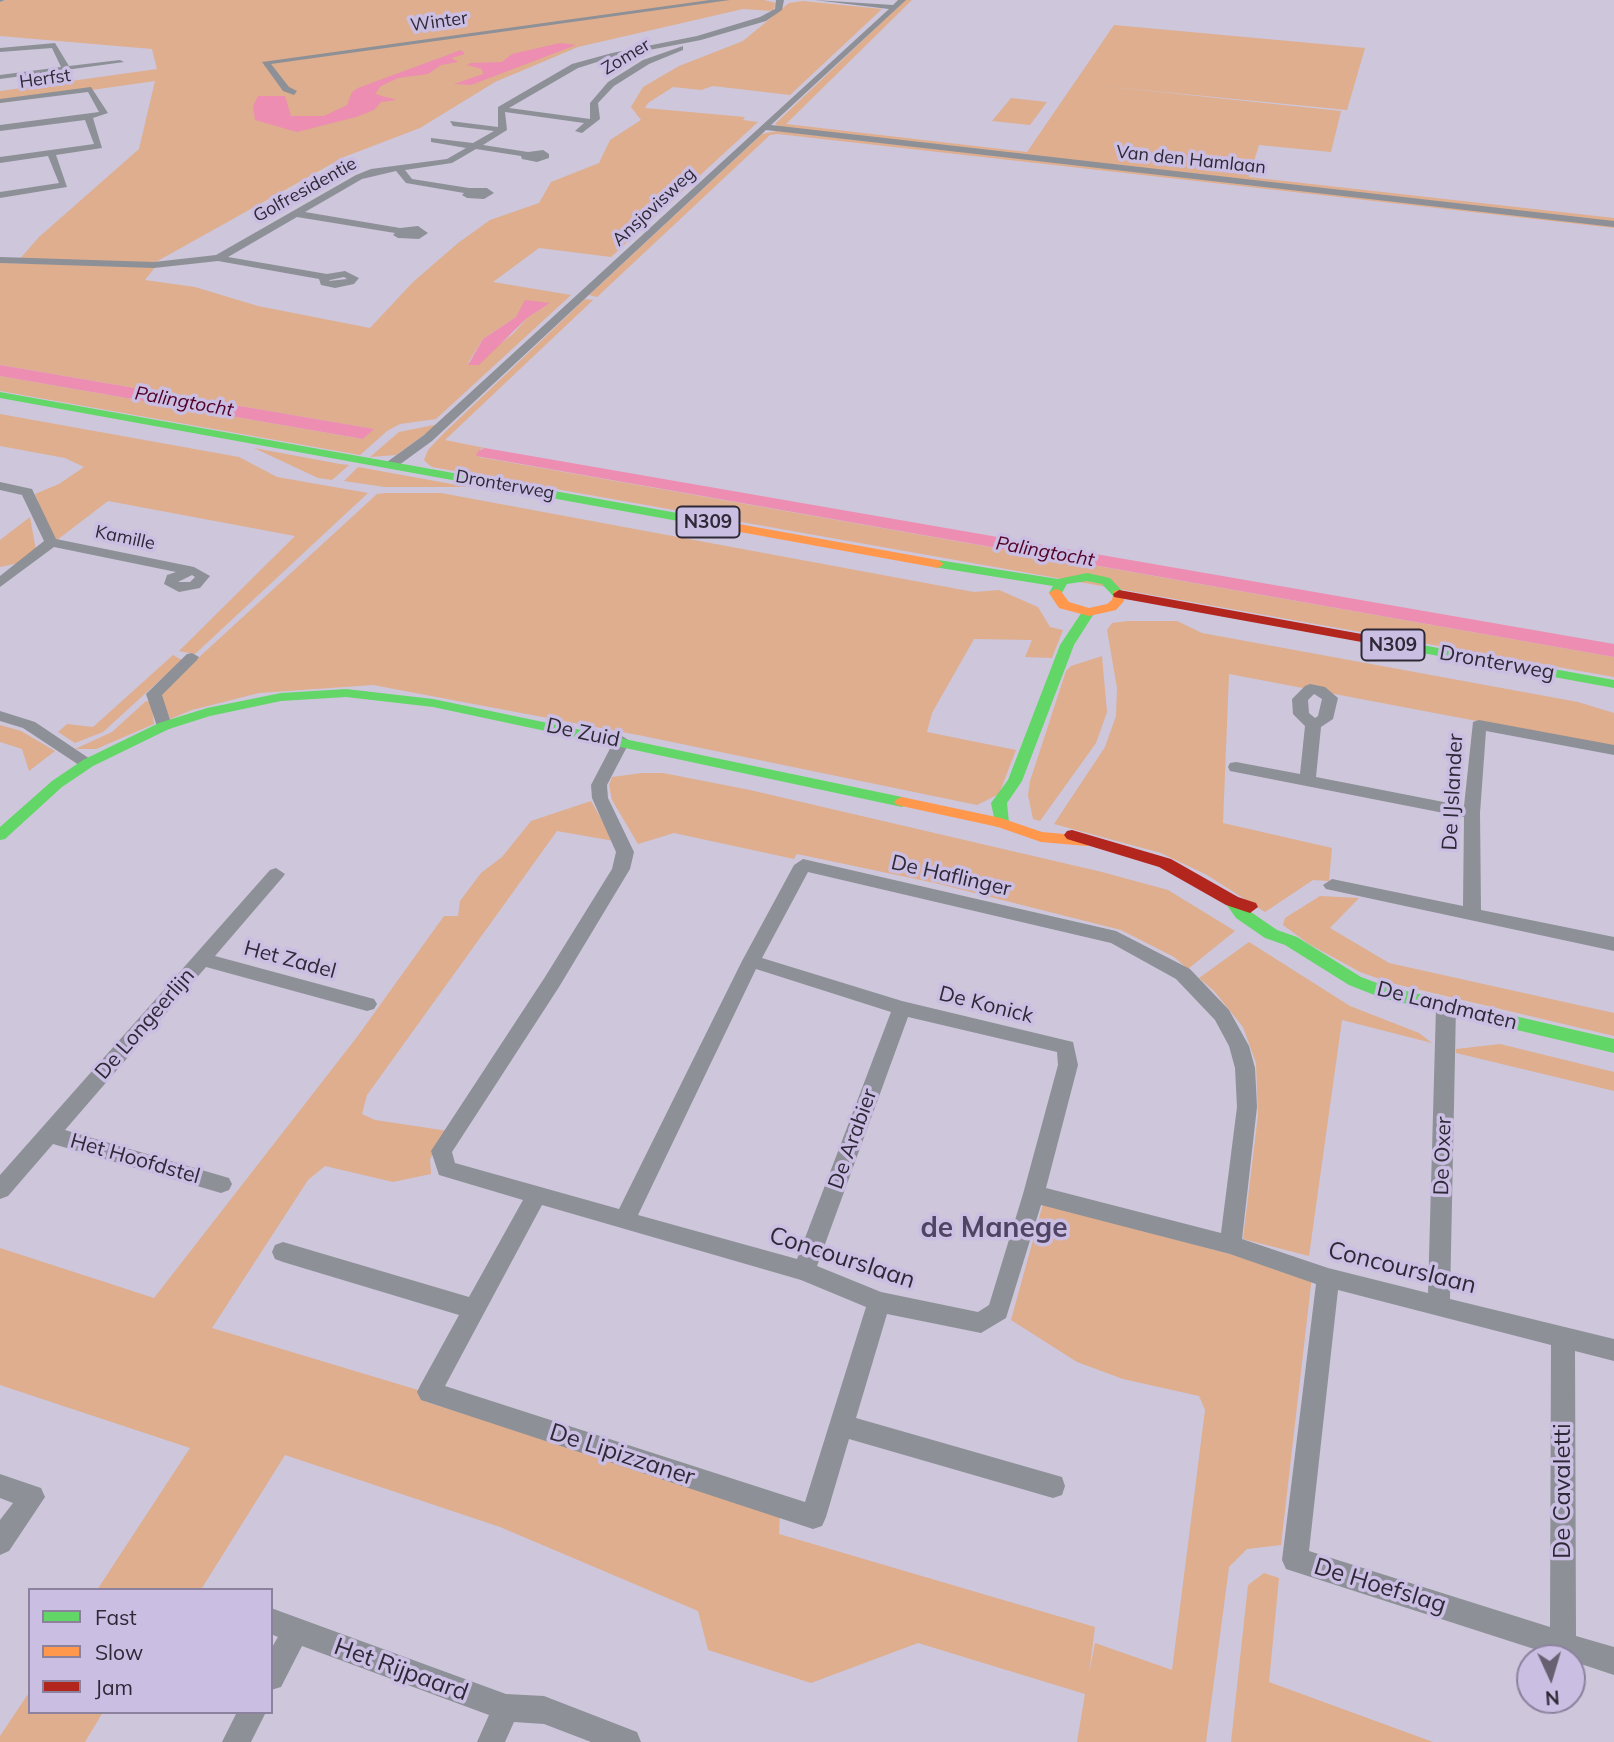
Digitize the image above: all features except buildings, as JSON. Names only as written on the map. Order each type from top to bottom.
[{"type":"main road","name":"Dronterweg","points":[[0,395],[1009,577],[1057,588]]},
{"type":"main road","name":"N309","points":[[1074,577],[1094,578],[1110,584],[1117,599],[1105,610],[1089,612],[1070,608],[1059,601],[1057,588],[1074,577]]},
{"type":"main road","name":"Dronterweg","points":[[1117,599],[1173,606],[1614,684]]},
{"type":"main road","points":[[1067,645],[1065,628],[1070,608]]},
{"type":"main road","points":[[1001,823],[1014,806],[1015,781],[1067,645],[1089,612]]},
{"type":"main road","name":"De Zuid","points":[[0,835],[57,784],[88,763],[164,726],[207,712],[271,699],[346,693],[421,701],[622,741],[1001,823]]},
{"type":"main road","name":"De Landmaten","points":[[1001,823],[1045,827],[1165,863],[1233,901],[1255,909],[1281,928],[1291,941],[1355,981],[1382,992],[1614,1046]]},
{"type":"street","name":"Winter","points":[[294,93],[286,89],[272,71],[332,62],[323,53],[726,0]]},
{"type":"street","points":[[501,109],[575,66],[612,55],[698,38],[763,19],[778,10],[780,0],[770,0]]},
{"type":"street","points":[[818,0],[897,4]]},
{"type":"street","points":[[843,0],[897,4]]},
{"type":"street","name":"Ansjovisweg","points":[[398,466],[424,449],[428,438],[897,4]]},
{"type":"street","name":"Zomer","points":[[593,122],[594,103],[611,84],[646,62],[698,38]]},
{"type":"street","name":"Herfst","points":[[0,50],[55,45],[66,69]]},
{"type":"street","name":"Herfst","points":[[0,77],[120,62]]},
{"type":"street","name":"Herfst","points":[[0,101],[91,89],[104,113],[88,117]]},
{"type":"street","points":[[501,109],[593,122]]},
{"type":"street","points":[[453,123],[503,130],[501,109]]},
{"type":"street","points":[[0,128],[88,117],[99,146],[0,160]]},
{"type":"street","points":[[579,131],[593,122]]},
{"type":"street","name":"Van den Hamlaan","points":[[764,127],[1614,224]]},
{"type":"street","name":"Golfresidentie","points":[[0,260],[153,265],[218,258],[359,177],[449,161],[503,130]]},
{"type":"street","points":[[435,140],[526,154]]},
{"type":"street","points":[[0,195],[64,185],[51,153]]},
{"type":"street","points":[[398,168],[409,181],[469,191]]},
{"type":"street","points":[[293,213],[401,231]]},
{"type":"street","points":[[218,258],[327,276]]},
{"type":"street","points":[[0,486],[27,492],[51,542],[0,583]]},
{"type":"street","name":"Kamille","points":[[51,542],[191,571]]},
{"type":"street","points":[[0,572],[19,568]]},
{"type":"street","points":[[164,726],[153,694],[192,657]]},
{"type":"street","points":[[0,716],[29,725],[88,763]]},
{"type":"street","points":[[1307,781],[1314,725]]},
{"type":"street","name":"De IJslander","points":[[1472,913],[1472,813],[1479,725],[1614,750]]},
{"type":"street","name":"Concourslaan","points":[[622,741],[599,785],[600,798],[625,852],[621,869],[441,1151],[446,1169],[804,1271],[879,1302],[981,1323],[998,1311],[1034,1194],[1230,1245],[1328,1278],[1614,1350]]},
{"type":"street","points":[[1236,767],[1472,813]]},
{"type":"street","name":"De Haflinger","points":[[625,1220],[751,961],[803,865],[1116,938],[1176,970],[1222,1015],[1239,1046],[1245,1068],[1247,1107],[1230,1245]]},
{"type":"street","name":"De Longeerlijn","points":[[0,1190],[7,1171],[49,1134],[276,874]]},
{"type":"street","points":[[1332,885],[1614,944]]},
{"type":"street","name":"Het Zadel","points":[[201,960],[368,1004]]},
{"type":"street","name":"De Konick","points":[[751,961],[902,1008],[1066,1047],[1068,1065],[1034,1194]]},
{"type":"street","name":"De Oxer","points":[[1439,1304],[1446,1007]]},
{"type":"street","name":"De Arabier","points":[[804,1271],[902,1008]]},
{"type":"street","name":"Het Hoofdstel","points":[[49,1134],[221,1184]]},
{"type":"street","name":"De Lipizzaner","points":[[536,1196],[429,1392],[813,1517],[879,1302]]},
{"type":"street","points":[[283,1252],[474,1309]]},
{"type":"street","name":"De Hoefslag","points":[[1328,1278],[1295,1560],[1563,1644]]},
{"type":"street","name":"De Cavaletti","points":[[1563,1338],[1563,1644]]},
{"type":"street","points":[[842,1424],[1053,1486]]},
{"type":"street","points":[[0,1486],[32,1497],[0,1542]]},
{"type":"street","name":"Het Rijpaard","points":[[273,1669],[284,1626],[506,1708],[544,1710],[627,1742]]},
{"type":"street","name":"De Hoefslag","points":[[1586,1652],[1614,1661]]},
{"type":"street","points":[[491,1742],[506,1708]]},
{"type":"street","points":[[236,1742],[251,1714]]},
{"type":"shaded area","points":[[764,0],[776,3],[773,11],[743,9],[578,47],[495,82],[420,128],[344,157],[154,263],[18,261],[39,237],[139,149],[155,81],[0,103],[0,91],[157,69],[152,49],[0,36],[0,2]]},
{"type":"shaded area","points":[[905,0],[912,0],[786,124],[1027,152],[1114,25],[1365,48],[1347,110],[1102,86],[1341,111],[1331,152],[1259,145],[1249,177],[1614,218],[1614,223],[779,127],[775,124]]},
{"type":"shaded area","points":[[803,1],[882,9],[790,95],[713,86],[701,90],[673,87],[648,103],[645,108],[745,117],[743,120],[758,122],[611,257],[539,248],[493,282],[571,295],[436,419],[400,424],[387,431],[360,455],[0,391],[0,376],[363,439],[373,429],[0,365],[0,263],[156,266],[145,280],[195,287],[258,306],[370,328],[413,282],[458,243],[490,220],[539,203],[551,182],[599,163],[610,140],[641,120],[631,107],[643,87],[679,66],[743,41],[789,3]],"holes":[[[550,303],[527,318],[514,333],[485,356],[468,363],[483,339],[516,317],[523,308]]]},
{"type":"shaded area","points":[[1011,98],[1047,102],[1030,125],[992,121]]},
{"type":"shaded area","points":[[777,131],[1614,225],[1614,228],[778,134],[770,135],[597,297],[589,295],[762,134]]},
{"type":"shaded area","points":[[585,299],[593,300],[445,440],[485,448],[480,449],[479,457],[1614,657],[1614,677],[432,467],[428,464],[424,460],[428,450],[444,433]]},
{"type":"shaded area","points":[[0,414],[239,457],[277,477],[368,493],[195,654],[179,651],[295,536],[108,501],[57,540],[50,533],[35,494],[59,484],[84,467],[65,458],[0,446]]},
{"type":"shaded area","points":[[439,424],[396,455],[370,457],[399,432]]},
{"type":"shaded area","points":[[254,448],[349,465],[332,480],[318,478]]},
{"type":"shaded area","points":[[358,467],[468,487],[385,487],[344,481]]},
{"type":"shaded area","points":[[441,493],[974,592],[999,590],[1038,607],[1050,627],[1063,630],[1052,658],[1025,657],[1032,640],[974,639],[932,713],[927,732],[1016,750],[999,794],[977,805],[643,736],[373,685],[259,693],[192,710],[170,719],[159,694],[377,494]]},
{"type":"shaded area","points":[[30,517],[36,550],[19,563],[0,567],[0,540]]},
{"type":"shaded area","points":[[1177,621],[1202,633],[1578,702],[1614,713],[1614,747],[1229,674],[1223,823],[1332,848],[1329,881],[1313,880],[1265,912],[1207,875],[1161,853],[1054,824],[1105,747],[1116,716],[1117,688],[1107,630],[1112,623]]},
{"type":"shaded area","points":[[173,655],[182,660],[103,732],[75,743],[58,732],[67,724],[93,727]]},
{"type":"shaded area","points":[[1102,656],[1107,712],[1096,743],[1040,821],[1033,819],[1028,795],[1030,781],[1066,671],[1071,666]]},
{"type":"shaded area","points":[[146,701],[151,702],[154,724],[96,749],[75,749],[112,732]]},
{"type":"shaded area","points":[[0,725],[21,731],[55,751],[29,771],[22,749],[0,742]]},
{"type":"shaded area","points":[[663,773],[750,790],[1102,872],[1168,890],[1235,931],[1188,969],[1174,957],[1121,930],[935,883],[797,854],[794,859],[674,833],[638,844],[612,800],[609,785],[612,777]]},
{"type":"shaded area","points":[[591,801],[614,841],[557,831],[367,1095],[362,1114],[375,1120],[448,1131],[430,1159],[431,1174],[393,1182],[325,1166],[308,1180],[212,1328],[418,1390],[426,1402],[780,1511],[779,1534],[1095,1627],[1089,1674],[1095,1643],[1172,1670],[1205,1410],[1199,1396],[1123,1379],[1077,1362],[1011,1320],[1043,1204],[1312,1276],[1281,1545],[1247,1549],[1229,1567],[1206,1742],[1077,1742],[1085,1694],[918,1643],[811,1683],[708,1650],[698,1611],[500,1527],[285,1455],[202,1588],[98,1588],[190,1448],[0,1385],[0,1248],[154,1298],[357,1037],[444,916],[458,916],[460,901],[481,873],[502,857],[531,821]]},
{"type":"shaded area","points":[[1320,896],[1359,898],[1330,928],[1389,963],[1614,1013],[1614,1036],[1391,983],[1360,972],[1309,944],[1283,925],[1285,918]]},
{"type":"shaded area","points":[[1249,942],[1350,1006],[1419,1033],[1432,1043],[1342,1020],[1309,1256],[1243,1239],[1258,1115],[1256,1063],[1243,1027],[1214,991],[1199,978]]},
{"type":"shaded area","points":[[1500,1044],[1614,1072],[1614,1091],[1456,1053],[1456,1049]]},
{"type":"shaded area","points":[[1264,1573],[1279,1578],[1269,1682],[1433,1742],[1231,1742],[1248,1585]]},
{"type":"shaded area","points":[[28,1694],[28,1714],[102,1714],[85,1742],[0,1742],[0,1736]]},
{"type":"water","points":[[560,43],[576,45],[471,85],[454,84],[483,74],[482,69],[467,65],[470,63],[502,62],[512,54]]},
{"type":"water","points":[[461,50],[465,54],[451,58],[458,62],[441,65],[428,74],[398,78],[381,86],[375,94],[397,100],[381,102],[374,110],[356,117],[297,132],[255,120],[253,106],[258,96],[285,96],[291,116],[324,116],[347,105],[352,92],[358,88]]},
{"type":"water","points":[[525,300],[550,303],[527,318],[479,365],[468,365],[483,339],[516,317]]},
{"type":"water","name":"Palingtocht","points":[[0,365],[374,429],[363,439],[0,376]]},
{"type":"water","name":"Palingtocht","points":[[485,448],[1614,644],[1614,657],[476,456],[478,451]]},
{"type":"traffic: fast","points":[[0,395],[711,523]]},
{"type":"traffic: fast","points":[[938,564],[1060,583]]},
{"type":"traffic: fast","points":[[1055,593],[1063,581],[1087,577],[1106,581],[1119,594]]},
{"type":"traffic: fast","points":[[1001,823],[999,803],[1015,781],[1067,645],[1089,612]]},
{"type":"traffic: fast","points":[[1389,643],[1614,684]]},
{"type":"traffic: fast","points":[[0,835],[57,784],[88,763],[164,726],[207,712],[281,697],[346,693],[433,703],[902,802]]},
{"type":"traffic: fast","points":[[1232,901],[1242,914],[1271,934],[1291,941],[1355,981],[1382,992],[1614,1046]]},
{"type":"traffic: slow","points":[[711,523],[938,564]]},
{"type":"traffic: slow","points":[[1055,593],[1064,605],[1089,612],[1111,607],[1118,601],[1119,594]]},
{"type":"traffic: slow","points":[[902,802],[1001,823],[1041,837],[1087,841]]},
{"type":"traffic: jam","points":[[1119,594],[1389,643]]},
{"type":"traffic: jam","points":[[1072,835],[1165,863],[1232,901],[1250,907]]},
{"type":"district","name":"de Manege","points":[[994,1229]]}]
